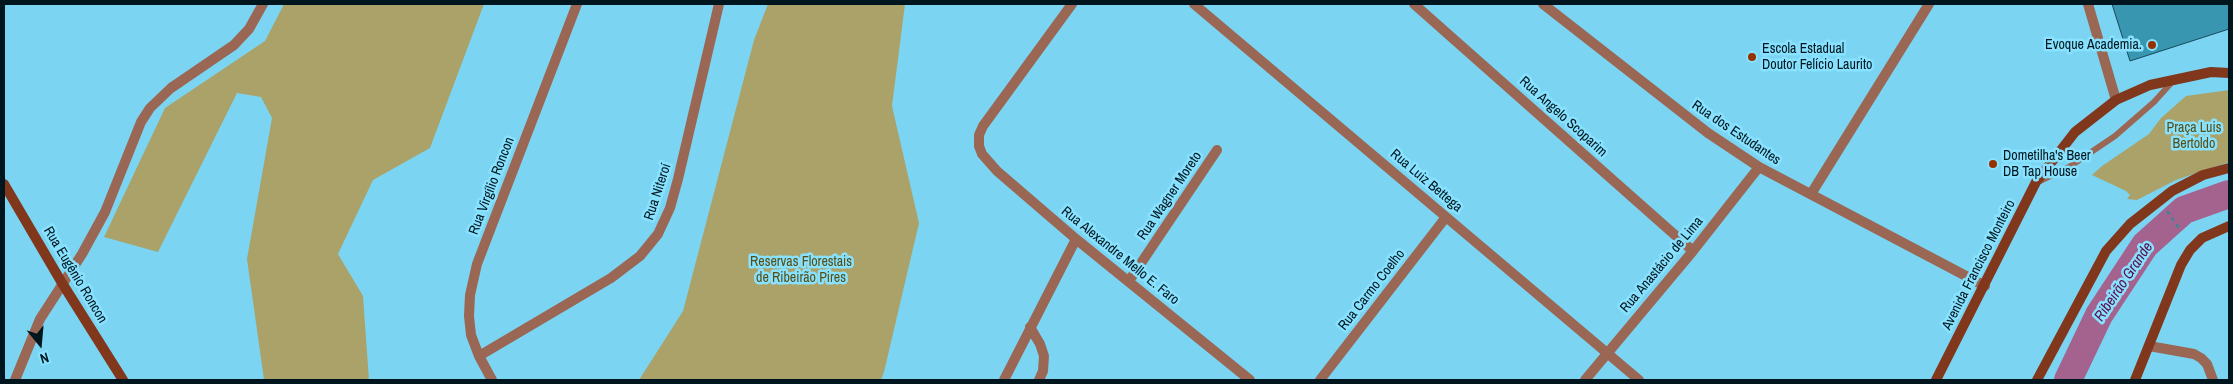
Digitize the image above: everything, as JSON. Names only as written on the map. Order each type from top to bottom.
[{"type":"main road","name":"Avenida Francisco Monteiro","points":[[1936,380],[2036,182],[2075,132],[2116,100],[2150,85],[2211,72],[2229,73]]},
{"type":"main road","points":[[2037,380],[2106,251],[2130,224],[2172,191],[2203,175],[2229,168]]},
{"type":"main road","name":"Rua Eugênio Roncon","points":[[4,184],[62,283],[123,380]]},
{"type":"main road","points":[[2135,380],[2181,265],[2190,250],[2202,238],[2229,226]]},
{"type":"street","points":[[15,380],[40,319],[82,254],[105,212],[141,122],[150,108],[171,88],[234,45],[249,30],[263,4]]},
{"type":"street","name":"Rua Virgílio Roncon","points":[[492,380],[479,356],[471,335],[469,316],[470,295],[477,264],[577,4]]},
{"type":"street","name":"Rua Niteroí","points":[[479,356],[610,278],[640,256],[658,234],[670,208],[678,179],[719,4]]},
{"type":"street","name":"Rua Alexandre Mello E. Faro","points":[[1072,4],[983,126],[979,135],[979,146],[987,161],[997,171],[1076,239],[1250,380]]},
{"type":"street","name":"Rua Luiz Bettega","points":[[1194,4],[1639,380]]},
{"type":"street","name":"Rua Angelo Scoparim","points":[[1414,4],[1692,251]]},
{"type":"street","name":"Rua dos Estudantes","points":[[1543,4],[1708,133],[1759,167],[1985,286]]},
{"type":"street","points":[[1810,194],[1929,4]]},
{"type":"street","points":[[2088,4],[2116,100]]},
{"type":"street","name":"Rua Wagner Moreto","points":[[1129,281],[1217,150]]},
{"type":"street","name":"Rua Anastácio de Lima","points":[[1585,380],[1759,167]]},
{"type":"street","name":"Rua Carmo Coelho","points":[[1320,380],[1446,217]]},
{"type":"street","points":[[1004,380],[1076,239]]},
{"type":"street","points":[[1030,327],[1040,344],[1044,356],[1043,371],[1039,380]]},
{"type":"street","points":[[2149,346],[2194,354],[2207,364],[2213,380]]},
{"type":"lane","points":[[2036,182],[2069,167],[2115,136],[2154,102],[2176,78]]},
{"type":"path","points":[[2165,209],[2180,230]]},
{"type":"green space","points":[[284,4],[484,4],[430,148],[373,180],[338,254],[363,296],[369,380],[264,380],[247,259],[272,118],[261,97],[237,93],[158,252],[104,237],[165,108],[265,41]]},
{"type":"green space","name":"Reservas Florestais de Ribeirão Pires","points":[[768,4],[905,4],[892,106],[919,223],[884,372],[881,380],[639,380],[683,311],[754,40]]},
{"type":"green space","name":"Praça Luis Bertoldo","points":[[2229,90],[2229,162],[2176,180],[2137,200],[2127,199],[2130,195],[2126,191],[2092,175],[2149,134],[2161,118],[2186,96]]},
{"type":"building","name":"Evoque Academia.","points":[[2112,4],[2229,4],[2229,29],[2130,61]]},
{"type":"waterway","name":"Ribeirão Grande","points":[[2068,380],[2099,315],[2145,245],[2184,210],[2229,194]]},
{"type":"place","name":"Evoque Academia.","points":[[2152,45]]},
{"type":"place","name":"Escola Estadual Doutor Felício Laurito","points":[[1752,57]]},
{"type":"place","name":"Dometilha's Beer DB Tap House","points":[[1993,164]]}]
